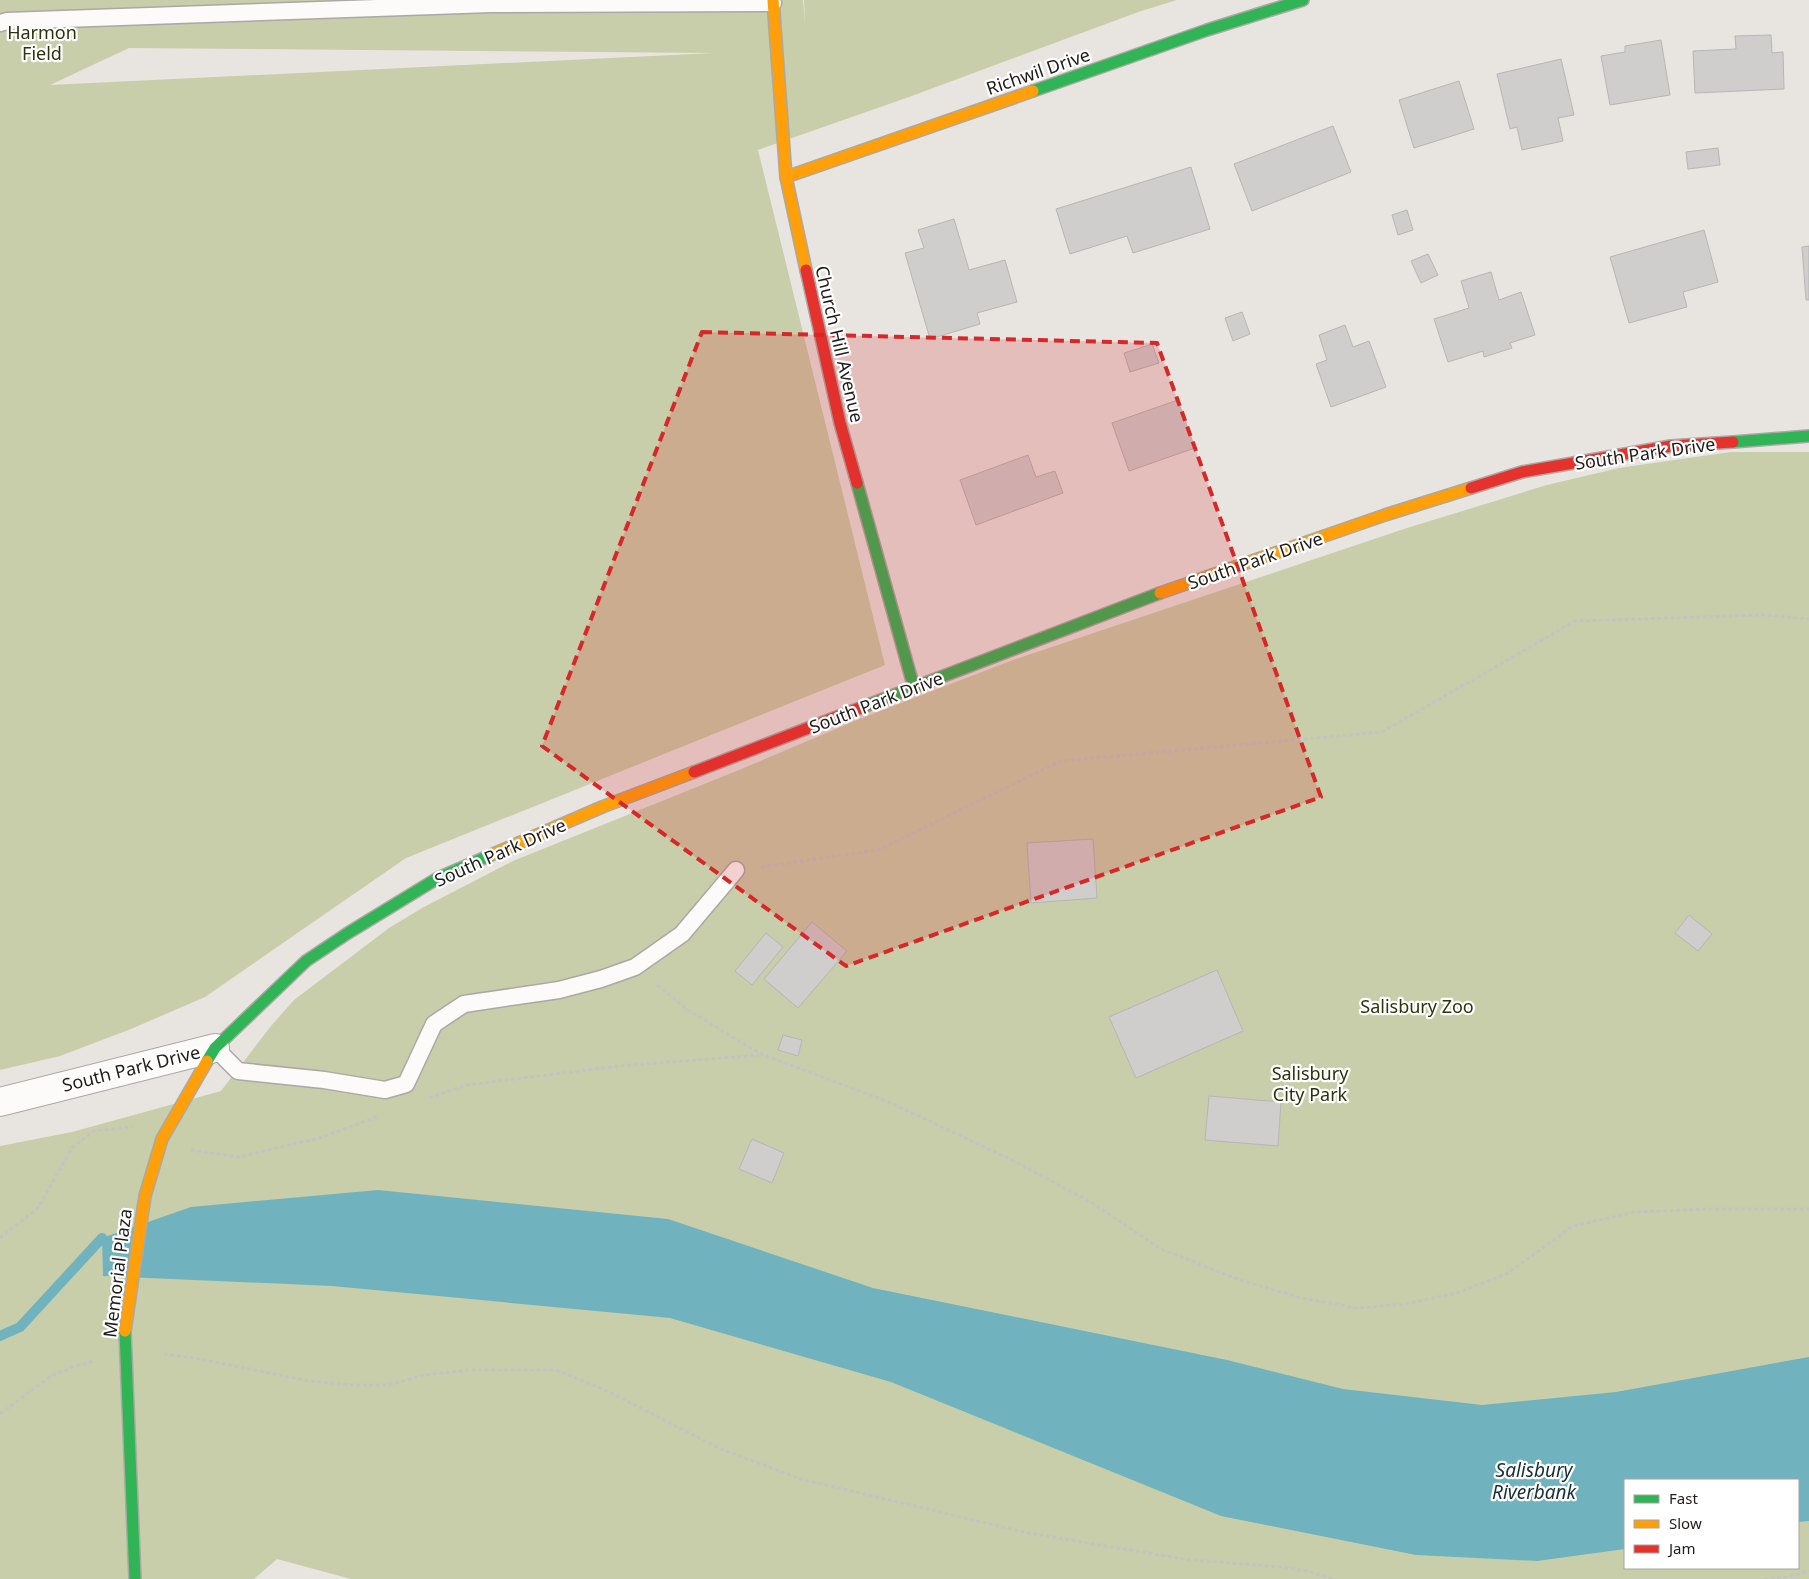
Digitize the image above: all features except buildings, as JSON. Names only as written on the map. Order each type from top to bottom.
[{"type":"street","name":"Richwil Drive","points":[[786,177],[1207,30],[1303,0]]},
{"type":"street","name":"Church Hill Avenue","points":[[773,1],[786,177],[840,423],[914,688]]},
{"type":"street","name":"South Park Drive","points":[[0,1102],[215,1048],[306,962],[348,933],[438,878],[602,807],[1164,592],[1385,515],[1522,472],[1671,446],[1809,436]]},
{"type":"street","name":"Memorial Plaza","points":[[135,1579],[125,1332],[145,1196],[162,1139],[215,1048]]},
{"type":"lane","points":[[0,23],[6,21],[490,4],[773,1]]},
{"type":"lane","points":[[215,1048],[238,1071],[324,1080],[386,1090],[406,1084],[434,1024],[464,1004],[559,990],[635,967],[682,934],[736,870]]},
{"type":"path","points":[[736,870],[878,850],[1061,760],[1382,732],[1575,621],[1764,615],[1809,619]]},
{"type":"path","points":[[635,967],[688,1010],[760,1054],[889,1102],[1012,1160],[1091,1202],[1161,1249],[1249,1282],[1301,1298],[1357,1308],[1405,1304],[1457,1293],[1508,1273],[1574,1226],[1635,1212],[1707,1209],[1809,1209]]},
{"type":"path","points":[[421,1101],[466,1085],[619,1066],[760,1054]]},
{"type":"path","points":[[191,1150],[239,1157],[323,1137],[386,1114]]},
{"type":"path","points":[[0,1238],[38,1208],[72,1148],[94,1131],[133,1128]]},
{"type":"path","points":[[164,1354],[200,1359],[309,1381],[351,1385],[389,1385],[424,1375],[470,1370],[556,1370],[605,1390],[721,1449],[801,1479],[1028,1533],[1190,1560],[1289,1568],[1307,1571],[1332,1579]]},
{"type":"path","points":[[0,1414],[51,1376],[94,1361]]},
{"type":"path","points":[[1764,1579],[1786,1577],[1809,1571]]},
{"type":"highlighted area","points":[[702,332],[1157,343],[1321,797],[846,966],[542,746]]},
{"type":"green space","name":"Harmon Field","points":[[0,0],[803,0],[805,24],[804,0],[1177,0],[1141,11],[909,97],[758,150],[885,665],[406,858],[205,997],[131,1029],[60,1056],[0,1070]],"holes":[[[129,48],[714,53],[50,85]]]},
{"type":"green space","name":"Salisbury City Park","points":[[1731,452],[1809,452],[1809,1579],[351,1579],[277,1559],[254,1579],[0,1579],[0,1146],[72,1132],[221,1091],[271,1026],[294,1000],[389,928],[422,908],[513,861],[739,770],[857,720],[1013,660],[1404,529],[1547,485],[1619,468]]},
{"type":"water","name":"Salisbury Riverbank","points":[[378,1190],[668,1219],[873,1288],[1227,1360],[1343,1389],[1482,1405],[1616,1392],[1809,1357],[1809,1521],[1799,1522],[1799,1479],[1624,1479],[1624,1549],[1537,1561],[1416,1555],[1221,1516],[891,1382],[670,1318],[332,1286],[103,1276],[102,1238],[191,1207]]},
{"type":"waterway","points":[[0,1336],[20,1327],[102,1238]]},
{"type":"traffic: fast","points":[[1033,91],[1207,30],[1303,0]]},
{"type":"traffic: fast","points":[[1733,442],[1809,436]]},
{"type":"traffic: fast","points":[[857,483],[914,688]]},
{"type":"traffic: fast","points":[[860,708],[1160,593]]},
{"type":"traffic: fast","points":[[207,1061],[215,1048],[306,961],[438,878],[491,855]]},
{"type":"traffic: fast","points":[[125,1331],[135,1579]]},
{"type":"traffic: slow","points":[[773,0],[786,177],[806,270]]},
{"type":"traffic: slow","points":[[786,177],[1033,91]]},
{"type":"traffic: slow","points":[[1160,593],[1385,515],[1471,488]]},
{"type":"traffic: slow","points":[[491,855],[602,807],[694,772]]},
{"type":"traffic: slow","points":[[125,1331],[145,1196],[162,1139],[207,1061]]},
{"type":"traffic: jam","points":[[806,270],[840,423],[857,483]]},
{"type":"traffic: jam","points":[[1471,488],[1522,472],[1671,446],[1733,442]]},
{"type":"traffic: jam","points":[[694,772],[860,708]]},
{"type":"park label","name":"Salisbury Zoo","points":[[1417,1006]]}]
